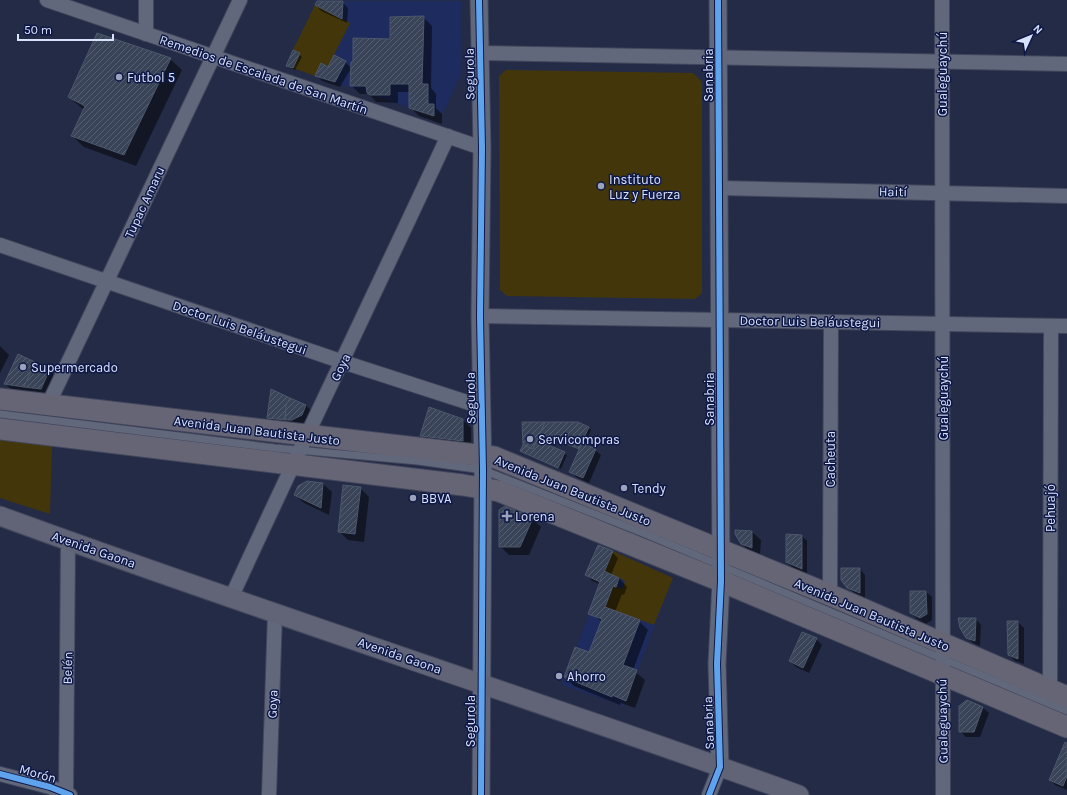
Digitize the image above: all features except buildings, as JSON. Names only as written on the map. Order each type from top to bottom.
[{"type":"main road","name":"Avenida Juan Bautista Justo","points":[[0,399],[48,405],[299,450],[482,471],[500,491],[720,566],[830,596],[1067,727]]},
{"type":"main road","name":"Avenida Juan Bautista Justo","points":[[0,429],[299,450],[482,471],[500,459],[720,566],[942,659],[1058,693]]},
{"type":"main road","name":"Avenida Gaona","points":[[0,516],[231,598],[481,682],[799,795]]},
{"type":"street","name":"Remedios de Escalada de San Martín","points":[[47,0],[482,148]]},
{"type":"street","points":[[146,0],[146,34]]},
{"type":"street","name":"Tupac Amaru","points":[[48,405],[240,0]]},
{"type":"street","name":"Segurola","points":[[479,0],[482,148],[480,316],[482,407],[481,795]]},
{"type":"street","name":"Sanabria","points":[[709,795],[720,767],[717,664],[720,566],[720,188],[718,0]]},
{"type":"street","name":"Gualeguaychú","points":[[942,0],[943,795]]},
{"type":"street","points":[[480,53],[1067,64]]},
{"type":"street","name":"Goya","points":[[231,598],[299,450],[448,136]]},
{"type":"street","name":"Haití","points":[[720,188],[1067,196]]},
{"type":"street","name":"Doctor Luis Beláustegui","points":[[0,245],[342,362],[482,407]]},
{"type":"street","name":"Doctor Luis Beláustegui","points":[[480,316],[1067,326]]},
{"type":"street","name":"Cacheuta","points":[[830,596],[831,322]]},
{"type":"street","name":"Pehuajó","points":[[1051,326],[1058,693]]},
{"type":"street","name":"Belén","points":[[67,794],[68,540]]},
{"type":"street","name":"Goya","points":[[269,795],[275,613]]},
{"type":"street","name":"Morón","points":[[0,774],[67,794]]},
{"type":"lane","points":[[0,414],[299,450]]},
{"type":"lane","points":[[188,436],[217,446],[278,455],[299,450]]},
{"type":"lane","points":[[942,659],[1067,711]]},
{"type":"shaded area","points":[[317,1],[462,1],[461,75],[444,111],[434,116],[286,66]]},
{"type":"shaded area","points":[[315,5],[350,23],[328,67],[321,64],[315,76],[293,68],[300,53],[293,50]]},
{"type":"shaded area","name":"Instituto Luz y Fuerza","points":[[506,70],[693,73],[702,82],[702,293],[695,299],[507,296],[500,290],[499,76]]},
{"type":"shaded area","points":[[0,436],[52,443],[50,514],[0,498]]},
{"type":"shaded area","points":[[613,551],[673,578],[624,706],[562,685]]},
{"type":"shaded area","points":[[613,551],[673,578],[654,625],[605,607],[613,586],[622,589],[625,581],[604,571]]},
{"type":"cycle path","points":[[479,0],[482,148],[480,316],[483,470],[481,795]]},
{"type":"cycle path","points":[[709,795],[720,767],[717,664],[721,581],[718,0]]},
{"type":"cycle path","points":[[0,774],[50,787],[70,795]]},
{"type":"place","name":"Futbol 5","points":[[119,77]]},
{"type":"place","name":"Instituto Luz y Fuerza","points":[[601,186]]},
{"type":"place","name":"Supermercado","points":[[23,367]]},
{"type":"place","name":"Servicompras","points":[[530,439]]},
{"type":"place","name":"Tendy","points":[[624,488]]},
{"type":"place","name":"BBVA","points":[[413,498]]},
{"type":"place","name":"Lorena","points":[[507,516]]},
{"type":"place","name":"Ahorro","points":[[559,676]]}]
